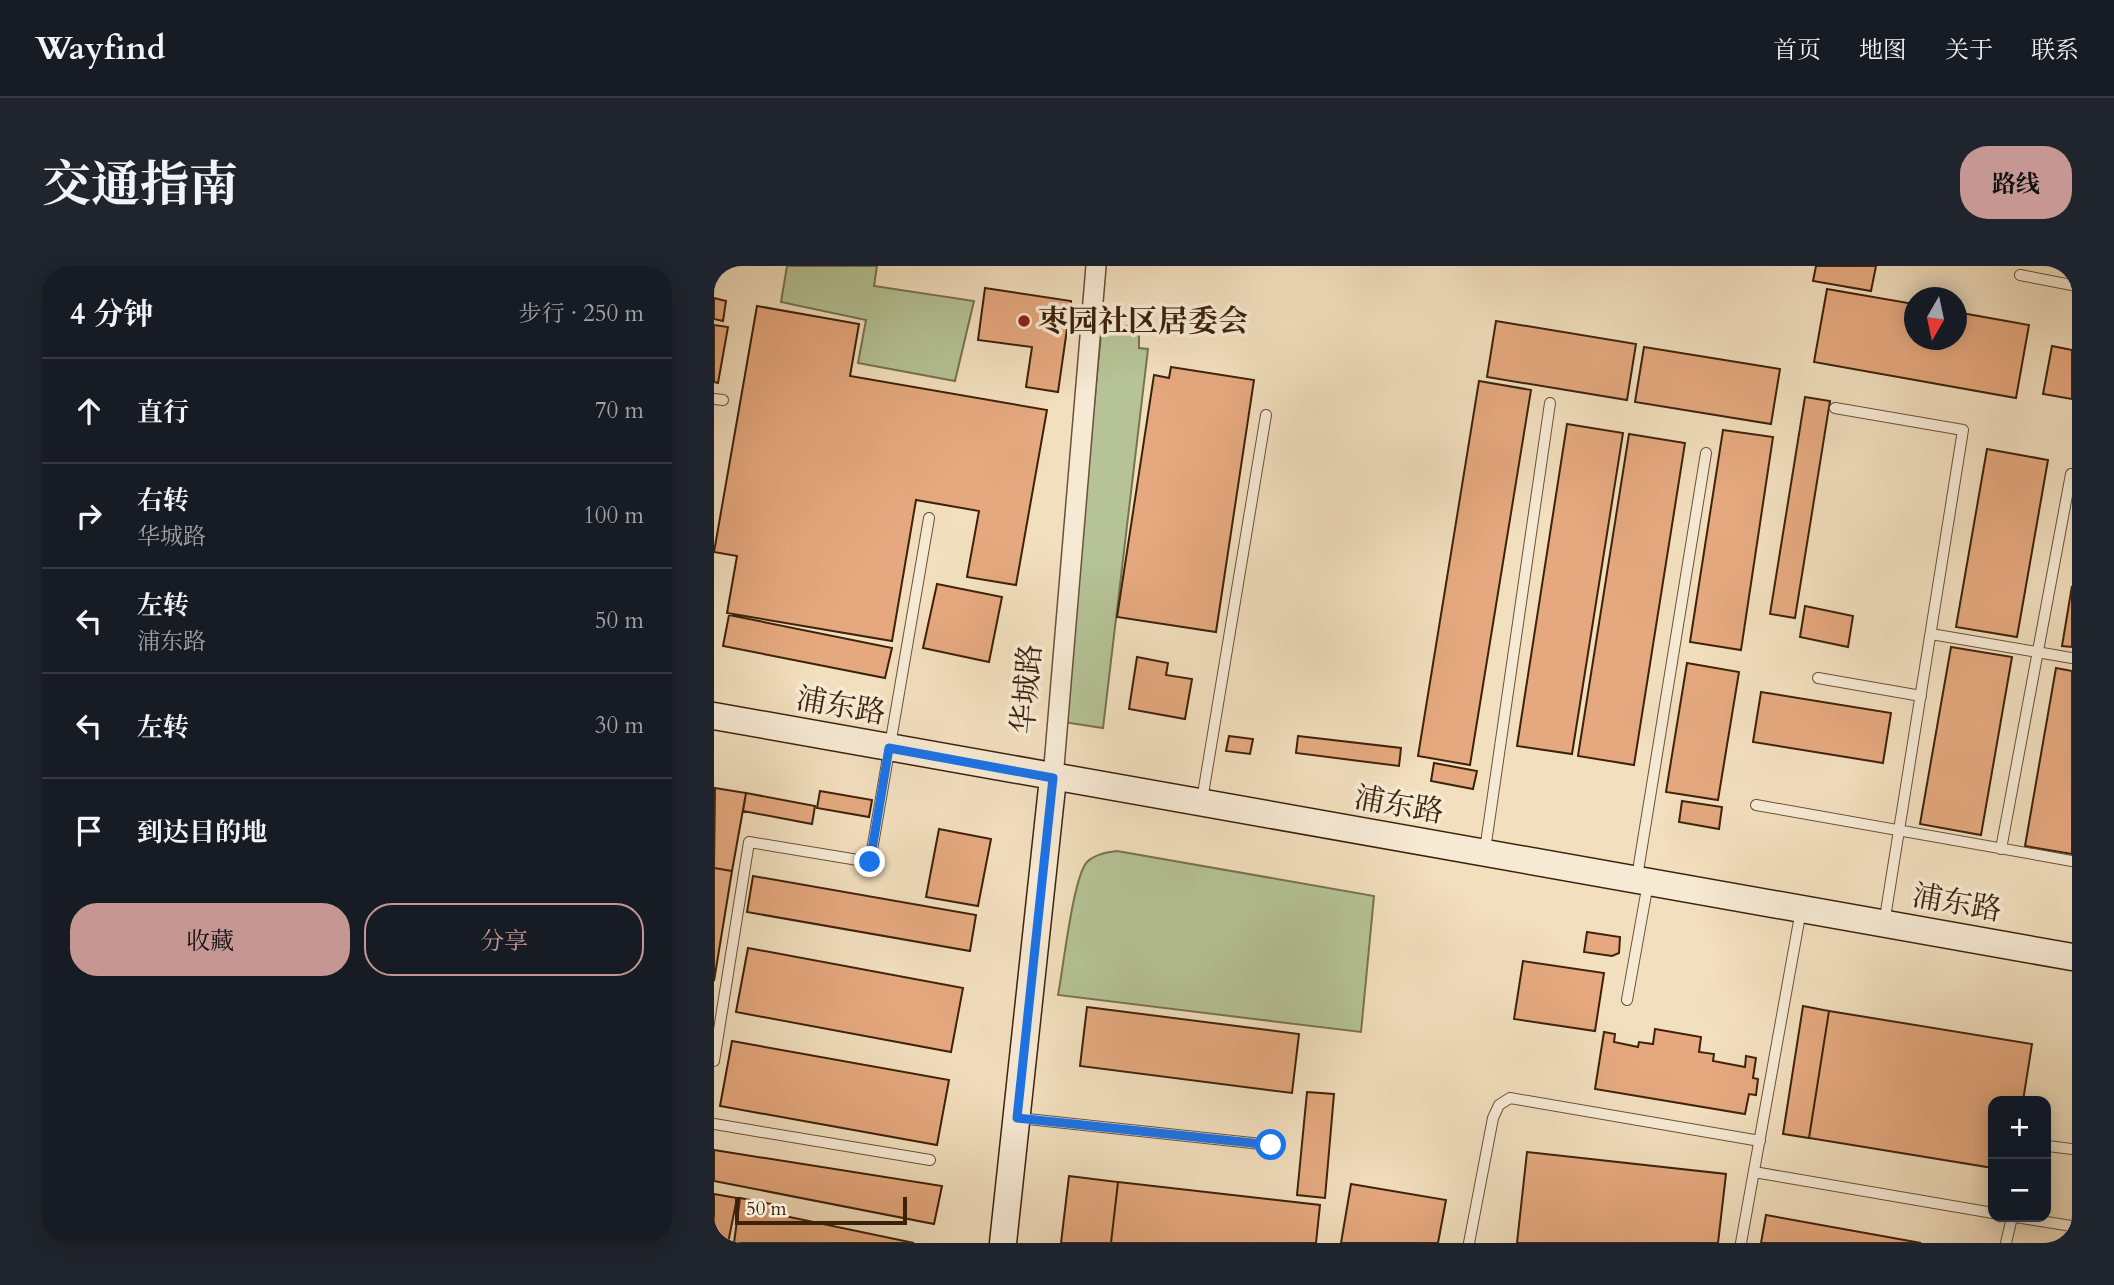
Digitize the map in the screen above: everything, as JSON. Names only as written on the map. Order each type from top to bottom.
[{"type":"street","name":"华城路","points":[[1003,1243],[1053,778],[1096,266]]},
{"type":"street","name":"浦东路","points":[[714,716],[2072,957]]},
{"type":"lane","points":[[2020,275],[2072,285]]},
{"type":"lane","points":[[1484,854],[1550,403]]},
{"type":"lane","points":[[1835,408],[1963,430],[1884,925]]},
{"type":"lane","points":[[1201,804],[1266,415]]},
{"type":"lane","points":[[1627,1000],[1706,453]]},
{"type":"lane","points":[[2001,849],[2071,474]]},
{"type":"lane","points":[[714,1061],[749,842],[870,862],[929,518]]},
{"type":"lane","points":[[1931,634],[2072,658]]},
{"type":"lane","points":[[1818,678],[1921,696]]},
{"type":"lane","points":[[1756,805],[2072,861]]},
{"type":"lane","points":[[1741,1243],[1801,910]]},
{"type":"lane","points":[[1469,1243],[1493,1118],[1499,1105],[1510,1098],[1760,1141]]},
{"type":"lane","points":[[1017,1118],[1271,1145]]},
{"type":"lane","points":[[714,1124],[930,1160]]},
{"type":"lane","points":[[2051,1146],[2072,1149]]},
{"type":"lane","points":[[1754,1172],[1988,1212]]},
{"type":"lane","points":[[2006,1243],[2012,1222]]},
{"type":"lane","points":[[2042,1222],[2072,1227]]},
{"type":"green space","points":[[787,266],[877,266],[874,286],[974,301],[955,381],[858,363],[866,320],[781,302]]},
{"type":"green space","points":[[1102,324],[1139,327],[1139,348],[1148,349],[1103,728],[1063,722]]},
{"type":"green space","points":[[1117,851],[1374,896],[1361,1032],[1058,995],[1073,904],[1082,871],[1093,857]]},
{"type":"building","points":[[1816,266],[1876,266],[1871,291],[1813,281]]},
{"type":"building","points":[[985,288],[1071,301],[1058,392],[1026,387],[1032,347],[978,340]]},
{"type":"building","points":[[1827,289],[1904,302],[1904,350],[1967,350],[1967,314],[2029,325],[2016,398],[1814,362]]},
{"type":"building","points":[[714,298],[726,301],[723,321],[714,319]]},
{"type":"building","points":[[757,306],[859,324],[850,376],[1047,410],[1016,585],[967,577],[979,511],[916,500],[892,641],[727,613],[737,556],[714,552]]},
{"type":"building","points":[[1496,321],[1636,344],[1627,400],[1487,377]]},
{"type":"building","points":[[714,325],[728,327],[718,383],[714,382]]},
{"type":"building","points":[[2052,346],[2072,350],[2072,399],[2043,394]]},
{"type":"building","points":[[1644,347],[1780,369],[1771,424],[1635,402]]},
{"type":"building","points":[[1171,367],[1254,380],[1216,632],[1117,617],[1154,375],[1169,378]]},
{"type":"building","points":[[1479,381],[1531,390],[1470,765],[1418,756]]},
{"type":"building","points":[[1805,397],[1830,401],[1795,618],[1770,614]]},
{"type":"building","points":[[1567,424],[1623,433],[1572,754],[1517,746]]},
{"type":"building","points":[[1723,430],[1773,437],[1741,650],[1690,642]]},
{"type":"building","points":[[1629,434],[1685,443],[1634,765],[1578,756]]},
{"type":"building","points":[[1987,449],[2048,460],[2017,637],[1956,627]]},
{"type":"building","points":[[937,584],[1002,597],[989,662],[923,648]]},
{"type":"building","points":[[2072,586],[2072,647],[2062,646]]},
{"type":"building","points":[[1805,606],[1853,616],[1848,647],[1800,637]]},
{"type":"building","points":[[729,615],[892,648],[885,678],[723,646]]},
{"type":"building","points":[[1951,647],[2012,657],[1981,835],[1920,824]]},
{"type":"building","points":[[1137,657],[1168,663],[1166,675],[1192,679],[1185,719],[1129,709]]},
{"type":"building","points":[[1687,663],[1739,672],[1718,800],[1666,792]]},
{"type":"building","points":[[2056,668],[2072,671],[2072,854],[2025,846]]},
{"type":"building","points":[[1761,692],[1891,713],[1883,763],[1753,742]]},
{"type":"building","points":[[1229,736],[1253,739],[1250,754],[1226,751]]},
{"type":"building","points":[[1298,736],[1401,748],[1399,766],[1296,753]]},
{"type":"building","points":[[1434,763],[1477,771],[1473,789],[1431,781]]},
{"type":"building","points":[[715,788],[746,793],[732,871],[714,868]]},
{"type":"building","points":[[820,791],[872,800],[869,817],[817,808]]},
{"type":"building","points":[[746,793],[815,806],[812,824],[743,811]]},
{"type":"building","points":[[1682,801],[1722,807],[1719,829],[1679,822]]},
{"type":"building","points":[[939,829],[991,839],[978,906],[926,897]]},
{"type":"building","points":[[714,868],[732,871],[714,981]]},
{"type":"building","points":[[753,876],[976,915],[970,951],[747,912]]},
{"type":"building","points":[[1587,932],[1620,937],[1619,953],[1612,956],[1584,952]]},
{"type":"building","points":[[748,948],[963,988],[951,1052],[736,1012]]},
{"type":"building","points":[[1523,961],[1604,973],[1595,1031],[1514,1019]]},
{"type":"building","points":[[1803,1006],[1829,1011],[1809,1138],[1783,1134]]},
{"type":"building","points":[[1087,1007],[1299,1034],[1292,1093],[1080,1066]]},
{"type":"building","points":[[1829,1011],[2032,1044],[2024,1096],[1988,1096],[1988,1167],[1809,1138]]},
{"type":"building","points":[[1655,1029],[1701,1037],[1699,1052],[1714,1054],[1713,1061],[1745,1067],[1746,1056],[1756,1058],[1753,1078],[1758,1079],[1756,1095],[1749,1094],[1745,1114],[1595,1089],[1604,1032],[1615,1034],[1614,1042],[1638,1047],[1639,1042],[1653,1044]]},
{"type":"building","points":[[732,1041],[949,1080],[937,1145],[720,1106]]},
{"type":"building","points":[[1307,1092],[1334,1094],[1325,1198],[1297,1195]]},
{"type":"building","points":[[714,1150],[942,1186],[934,1224],[714,1181]]},
{"type":"building","points":[[1527,1152],[1726,1174],[1718,1243],[1517,1243]]},
{"type":"building","points":[[1069,1176],[1118,1182],[1111,1243],[1061,1243]]},
{"type":"building","points":[[1118,1182],[1320,1205],[1316,1243],[1111,1243]]},
{"type":"building","points":[[1351,1184],[1446,1200],[1438,1243],[1341,1243]]},
{"type":"building","points":[[714,1194],[737,1198],[728,1243],[714,1243]]},
{"type":"building","points":[[740,1198],[776,1205],[775,1214],[914,1243],[734,1243]]},
{"type":"building","points":[[1766,1215],[1921,1243],[1761,1243]]},
{"type":"place","name":"枣园社区居委会","points":[[1024,321]]},
{"type":"route","points":[[870,862],[889,748],[1053,778],[1017,1118],[1271,1145]]}]
